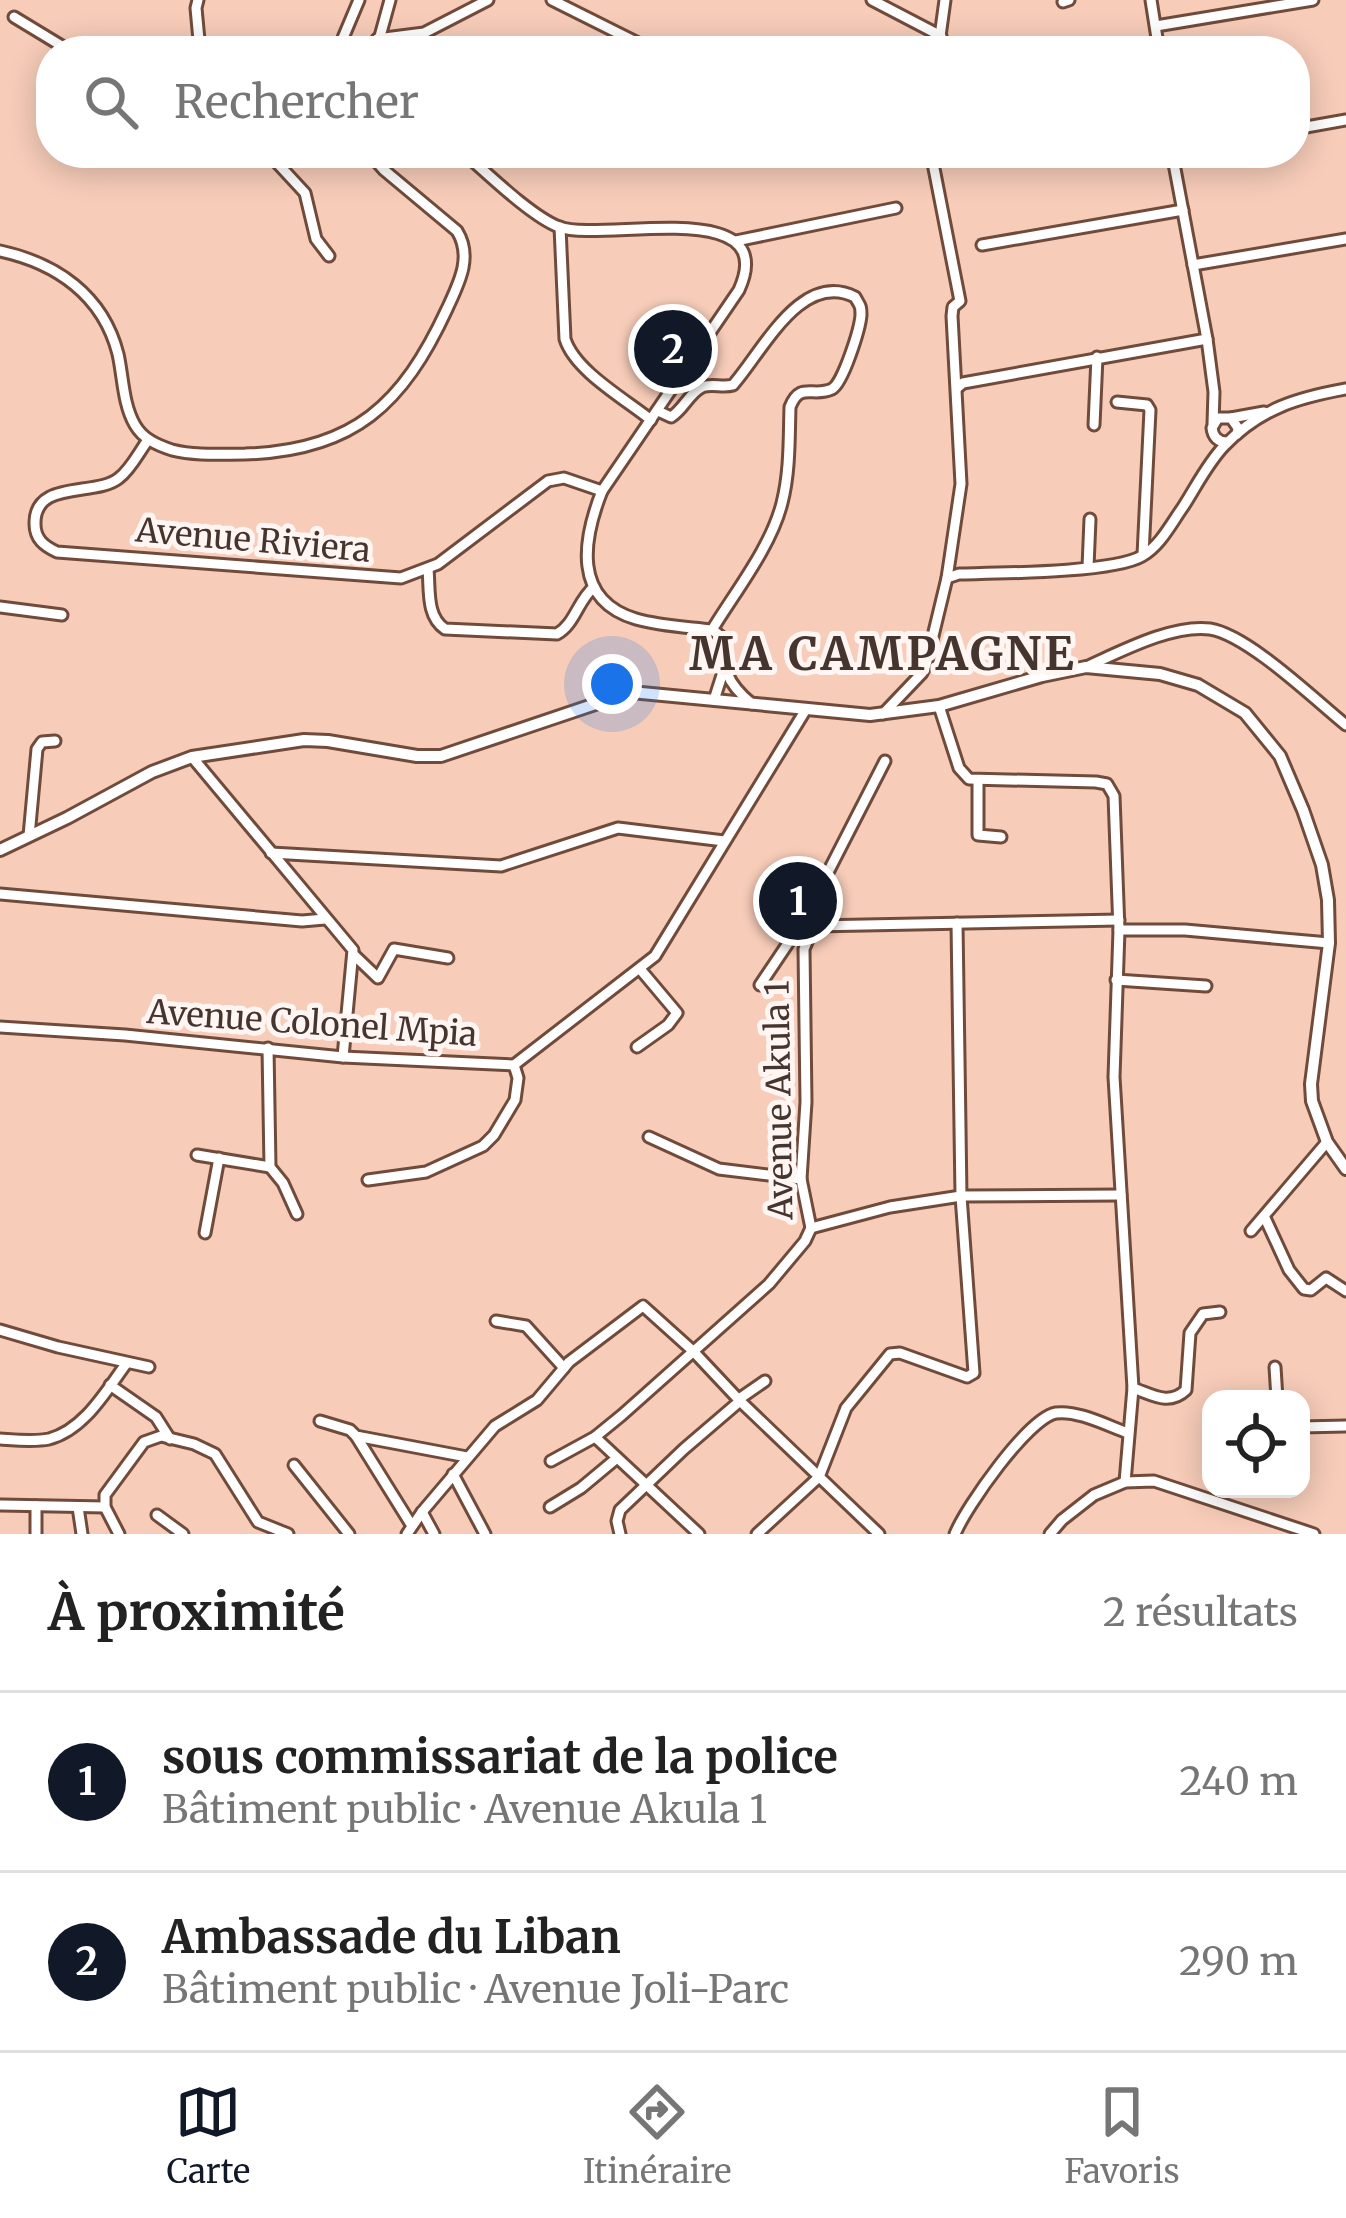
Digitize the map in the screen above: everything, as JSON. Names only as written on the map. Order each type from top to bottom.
[{"type":"main road","points":[[0,850],[152,772],[192,758],[267,743],[328,741],[441,756],[624,692],[850,715],[883,714],[939,706],[1086,667],[1160,674],[1231,703],[1265,734],[1292,782],[1322,865],[1328,900],[1330,943],[1312,1101],[1328,1142],[1346,1169]]},
{"type":"street","points":[[198,0],[199,36]]},
{"type":"street","points":[[346,36],[359,0]]},
{"type":"street","points":[[379,36],[390,0]]},
{"type":"street","points":[[412,36],[488,0]]},
{"type":"street","points":[[552,0],[624,36]]},
{"type":"street","points":[[872,0],[941,36],[945,0]]},
{"type":"street","points":[[1151,0],[1158,36]]},
{"type":"street","points":[[1156,26],[1313,0]]},
{"type":"street","points":[[14,17],[45,36]]},
{"type":"street","points":[[1310,126],[1346,120]]},
{"type":"street","points":[[282,168],[303,190],[316,239],[329,256]]},
{"type":"street","points":[[0,251],[62,273],[91,299],[117,352],[135,427],[148,440],[196,453],[299,450],[332,440],[363,422],[406,382],[460,280],[463,243],[450,224],[382,168]]},
{"type":"street","points":[[482,168],[560,227],[582,231],[700,229],[727,235],[744,258],[743,280],[602,491],[587,537],[594,587],[618,611],[635,619],[712,630],[726,643],[714,700]]},
{"type":"street","points":[[883,714],[926,665],[947,578],[961,484],[952,316],[960,301],[934,168]]},
{"type":"street","points":[[1175,168],[1214,392],[1208,467]]},
{"type":"street","points":[[736,242],[896,208]]},
{"type":"street","points":[[982,244],[1184,210]]},
{"type":"street","points":[[560,227],[568,350],[580,364],[654,415],[671,417],[680,412],[704,386],[734,385],[805,299],[836,290],[855,296],[861,312],[857,334],[838,384],[793,398],[779,512],[767,541],[712,630]]},
{"type":"street","points":[[1193,265],[1346,239]]},
{"type":"street","points":[[957,392],[963,383],[1207,339]]},
{"type":"street","points":[[1094,425],[1096,357]]},
{"type":"street","points":[[947,578],[1123,563],[1143,555],[1160,539],[1232,438],[1293,400],[1346,389]]},
{"type":"street","points":[[1214,392],[1236,422],[1232,438]]},
{"type":"street","points":[[1117,402],[1140,403],[1150,410],[1143,555]]},
{"type":"street","points":[[1213,428],[1228,417],[1270,411]]},
{"type":"street","points":[[1213,428],[1216,439],[1232,438]]},
{"type":"street","name":"Avenue Riviera","points":[[148,440],[113,482],[44,501],[35,516],[39,540],[57,552],[401,578],[428,569],[548,481],[564,478],[602,491]]},
{"type":"street","points":[[1088,567],[1090,519]]},
{"type":"street","points":[[428,569],[431,613],[445,629],[557,634],[567,628],[594,587]]},
{"type":"street","points":[[0,607],[62,615]]},
{"type":"street","points":[[1086,667],[1141,643],[1213,629],[1254,651],[1346,725]]},
{"type":"street","points":[[724,666],[732,684],[752,704]]},
{"type":"street","points":[[939,706],[962,775],[979,780],[1096,782],[1106,784],[1114,796],[1119,925],[1114,1077],[1133,1388],[1125,1482]]},
{"type":"street","name":"Avenue Colonel Mpia","points":[[0,1027],[343,1057],[514,1065],[648,964],[805,711]]},
{"type":"street","points":[[29,836],[38,749],[43,742],[55,741]]},
{"type":"street","points":[[192,758],[351,946],[354,955],[343,1057]]},
{"type":"street","points":[[760,985],[802,921],[885,760]]},
{"type":"street","points":[[979,780],[978,836],[1001,837]]},
{"type":"street","points":[[271,853],[501,866],[618,828],[724,841]]},
{"type":"street","points":[[0,895],[302,921],[326,919]]},
{"type":"street","points":[[802,921],[814,926],[1119,925],[1330,943]]},
{"type":"street","points":[[757,1534],[819,1477],[846,1408],[890,1354],[973,1376],[961,1196],[957,922]]},
{"type":"street","name":"Avenue Akula 1","points":[[551,1461],[595,1437],[769,1284],[811,1228],[801,1179],[806,1102],[805,949],[814,926]]},
{"type":"street","points":[[354,955],[378,978],[394,949],[448,958]]},
{"type":"street","points":[[637,1047],[677,1013],[640,969]]},
{"type":"street","points":[[1116,980],[1206,986]]},
{"type":"street","points":[[268,1048],[270,1167],[297,1214]]},
{"type":"street","points":[[368,1180],[426,1172],[483,1147],[515,1100],[518,1078],[514,1065]]},
{"type":"street","points":[[649,1137],[719,1169],[801,1179]]},
{"type":"street","points":[[1251,1231],[1328,1142]]},
{"type":"street","points":[[197,1154],[270,1167]]},
{"type":"street","points":[[205,1233],[219,1158]]},
{"type":"street","points":[[811,1228],[890,1207],[961,1196],[1121,1195]]},
{"type":"street","points":[[1264,1218],[1289,1270],[1304,1289],[1311,1290],[1326,1278],[1346,1291]]},
{"type":"street","points":[[320,1421],[356,1436],[409,1530],[496,1426],[537,1400],[564,1368],[643,1306],[879,1534]]},
{"type":"street","points":[[1133,1388],[1177,1399],[1186,1390],[1190,1334],[1203,1314],[1220,1312]]},
{"type":"street","points":[[496,1321],[526,1326],[564,1368]]},
{"type":"street","points":[[0,1330],[149,1367]]},
{"type":"street","points":[[0,1439],[46,1440],[67,1432],[85,1417],[126,1364]]},
{"type":"street","points":[[1275,1367],[1276,1390]]},
{"type":"street","points":[[620,1534],[618,1514],[644,1485],[765,1381]]},
{"type":"street","points":[[110,1385],[156,1417],[170,1439]]},
{"type":"street","points":[[955,1534],[1001,1464],[1045,1417],[1063,1413],[1128,1432]]},
{"type":"street","points":[[1310,1426],[1346,1426]]},
{"type":"street","points":[[119,1534],[105,1507],[105,1496],[144,1442],[161,1436],[215,1454],[258,1522],[288,1534]]},
{"type":"street","points":[[356,1436],[467,1457]]},
{"type":"street","points":[[595,1437],[699,1534]]},
{"type":"street","points":[[550,1507],[617,1458]]},
{"type":"street","points":[[294,1465],[349,1534]]},
{"type":"street","points":[[453,1474],[485,1534]]},
{"type":"street","points":[[1050,1534],[1094,1495],[1125,1482],[1164,1482],[1314,1534]]},
{"type":"street","points":[[1,1505],[105,1507]]},
{"type":"street","points":[[36,1506],[36,1534]]},
{"type":"street","points":[[78,1507],[82,1534]]},
{"type":"street","points":[[422,1512],[434,1534]]},
{"type":"street","points":[[157,1515],[183,1534]]},
{"type":"street","points":[[251,1534],[258,1522]]},
{"type":"street","points":[[856,1534],[868,1523]]},
{"type":"place","name":"Ambassade du Liban","points":[[673,349]]},
{"type":"place","name":"sous commissariat de la police","points":[[798,901]]},
{"type":"district","name":"MA CAMPAGNE","points":[[883,654]]}]
